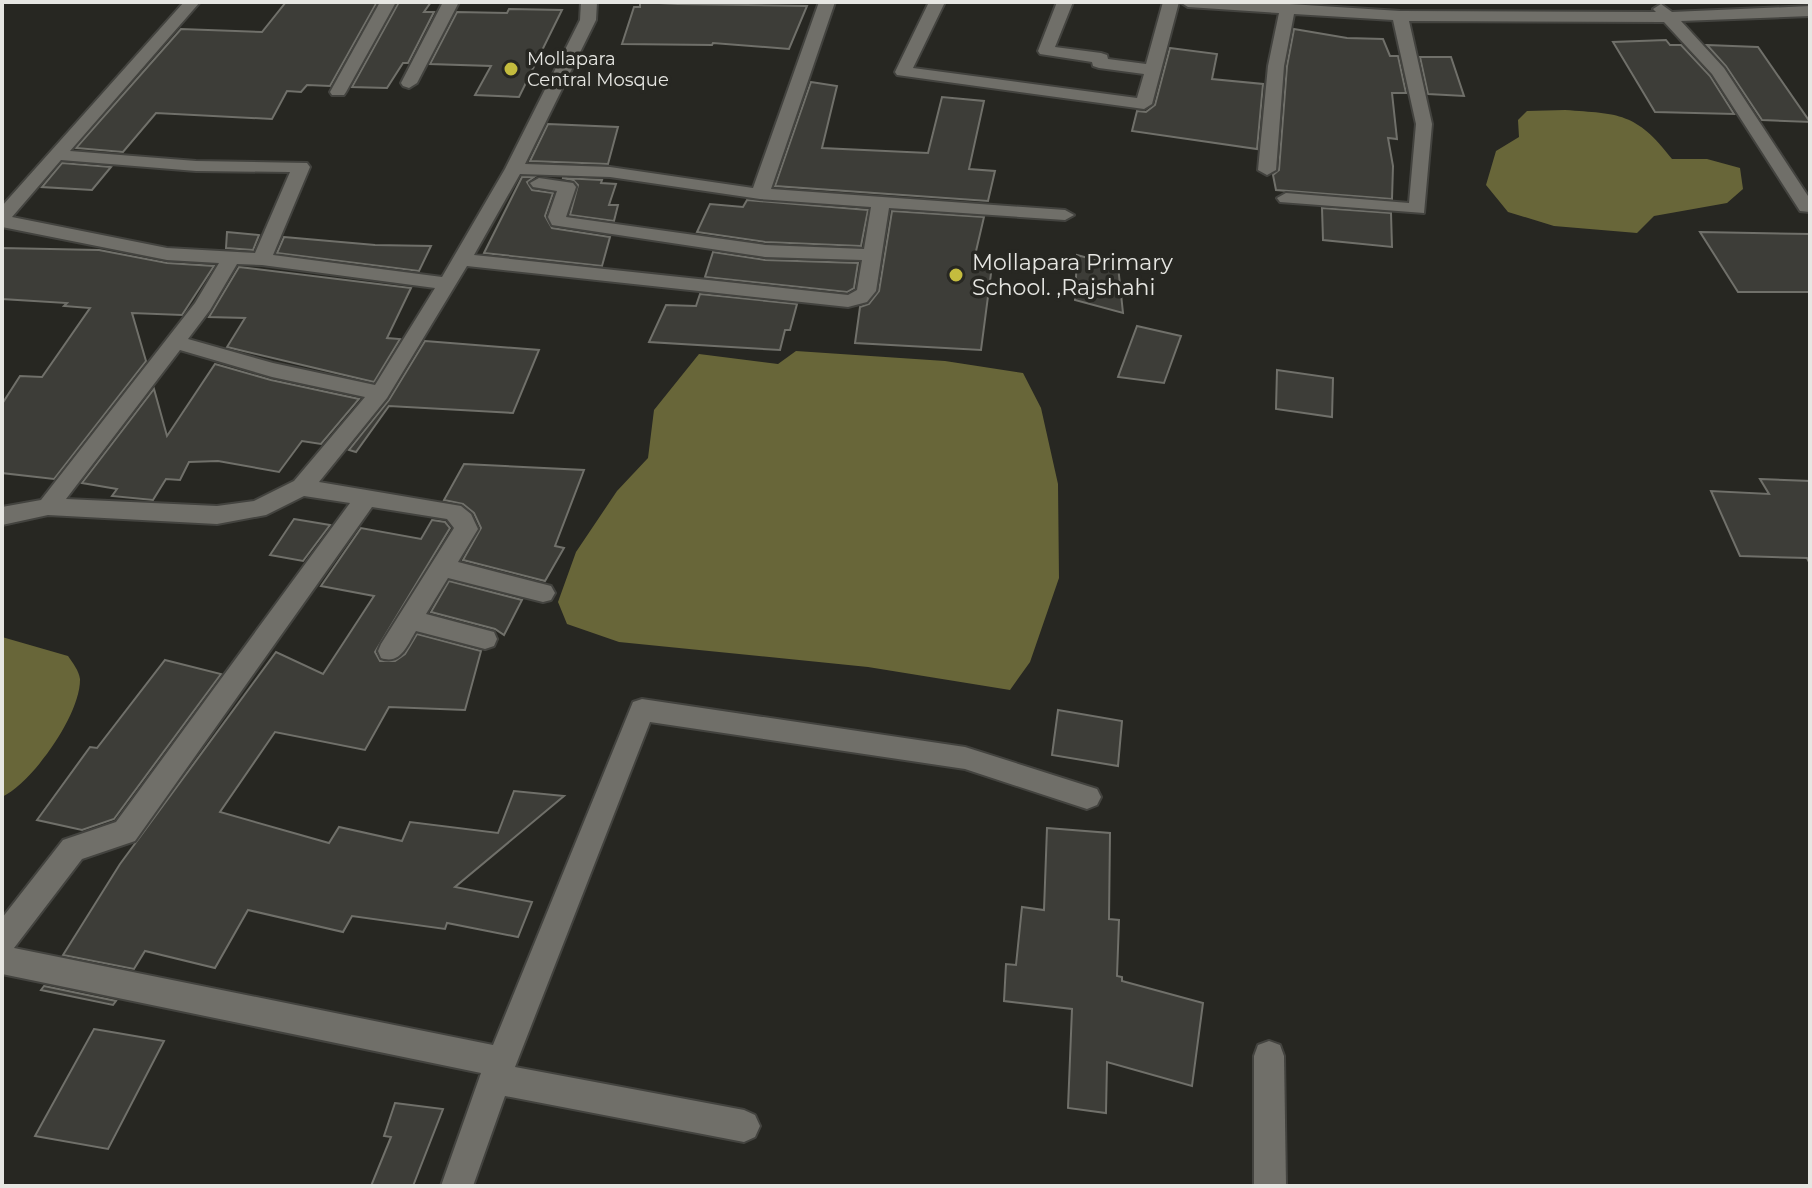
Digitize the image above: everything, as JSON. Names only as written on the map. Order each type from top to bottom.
[{"type":"street","points":[[192,2],[2,219],[167,254],[262,259],[449,284]]},
{"type":"street","points":[[338,92],[388,2]]},
{"type":"street","points":[[409,83],[451,2]]},
{"type":"street","points":[[2,516],[48,507],[217,515],[258,509],[302,487],[380,393],[449,284],[511,175],[588,20],[589,2]]},
{"type":"street","points":[[760,194],[827,2]]},
{"type":"street","points":[[937,2],[903,72],[1144,104],[1171,2]]},
{"type":"street","points":[[1065,2],[1046,51],[1101,58],[1099,63],[1152,70]]},
{"type":"street","points":[[1188,2],[1400,16],[1668,17],[1807,10]]},
{"type":"street","points":[[1454,2],[1656,2],[1718,71],[1806,207],[1810,207]]},
{"type":"street","points":[[1267,170],[1276,66],[1287,9]]},
{"type":"street","points":[[1286,198],[1418,209],[1424,124],[1400,16]]},
{"type":"street","points":[[59,155],[196,166],[301,167],[262,259]]},
{"type":"street","points":[[511,175],[610,172],[760,194],[1065,215]]},
{"type":"street","points":[[511,175],[564,185],[567,190],[557,217],[559,221],[765,251],[871,255]]},
{"type":"street","points":[[463,260],[848,301],[860,298],[866,291],[881,202]]},
{"type":"street","points":[[48,507],[203,306],[231,258]]},
{"type":"street","points":[[176,342],[272,370],[380,393]]},
{"type":"street","points":[[302,487],[453,512],[463,520],[466,529],[390,651]]},
{"type":"street","points":[[2,941],[73,849],[125,832],[366,499]]},
{"type":"street","points":[[441,567],[543,593]]},
{"type":"street","points":[[409,619],[485,639]]},
{"type":"street","points":[[457,1186],[498,1071],[642,710],[965,758],[1087,797]]},
{"type":"street","points":[[2,960],[744,1126]]},
{"type":"street","points":[[1269,1056],[1270,1186]]},
{"type":"shaded area","points":[[1565,110],[1625,118],[1648,132],[1672,159],[1707,159],[1740,168],[1743,189],[1727,203],[1654,216],[1637,233],[1554,226],[1508,212],[1486,185],[1496,151],[1519,137],[1518,120],[1527,111]]},
{"type":"shaded area","points":[[796,351],[945,361],[1023,373],[1041,408],[1058,484],[1059,578],[1030,662],[1010,690],[868,667],[619,642],[567,624],[558,602],[576,552],[617,491],[648,458],[654,410],[699,354],[778,364]]},
{"type":"shaded area","points":[[2,637],[68,656],[80,679],[73,710],[53,746],[27,777],[2,797]]},
{"type":"building","points":[[286,2],[377,2],[330,86],[307,85],[301,92],[287,91],[272,119],[156,113],[123,152],[76,148],[181,29],[262,32]]},
{"type":"building","points":[[399,2],[431,2],[424,12],[434,12],[408,63],[403,63],[387,88],[352,87]]},
{"type":"building","points":[[640,2],[807,6],[789,49],[713,43],[622,44],[634,7],[640,7]]},
{"type":"building","points":[[509,9],[562,10],[519,97],[475,95],[491,66],[430,64],[457,12],[507,13]]},
{"type":"building","points":[[1294,29],[1347,38],[1383,39],[1390,56],[1398,56],[1406,93],[1392,93],[1397,139],[1388,138],[1393,166],[1392,199],[1276,190],[1273,175],[1279,170],[1287,66]]},
{"type":"building","points":[[1666,40],[1670,45],[1681,45],[1710,76],[1734,114],[1655,112],[1613,42]]},
{"type":"building","points":[[1707,45],[1758,47],[1810,122],[1762,120],[1726,66]]},
{"type":"building","points":[[1170,48],[1217,54],[1212,79],[1263,84],[1257,149],[1132,131],[1137,111],[1146,112],[1155,105]]},
{"type":"building","points":[[1420,57],[1451,57],[1464,96],[1428,94]]},
{"type":"building","points":[[811,82],[837,86],[822,148],[928,153],[942,97],[984,101],[969,169],[995,171],[988,201],[775,186]]},
{"type":"building","points":[[548,124],[618,127],[608,164],[530,161]]},
{"type":"building","points":[[62,163],[111,167],[92,190],[42,187]]},
{"type":"building","points":[[522,177],[534,177],[527,182],[532,190],[553,193],[545,216],[552,228],[610,237],[602,266],[484,253]]},
{"type":"building","points":[[562,178],[602,180],[601,183],[616,184],[609,205],[618,205],[614,221],[570,215],[578,185],[573,180]]},
{"type":"building","points":[[747,200],[868,210],[861,246],[765,242],[697,232],[710,204],[743,207]]},
{"type":"building","points":[[1322,208],[1391,213],[1392,247],[1323,240]]},
{"type":"building","points":[[892,211],[984,217],[973,264],[992,266],[981,350],[855,343],[860,307],[869,304],[879,291]]},
{"type":"building","points":[[227,232],[259,235],[253,250],[226,248]]},
{"type":"building","points":[[1700,232],[1810,234],[1810,292],[1738,292]]},
{"type":"building","points":[[284,237],[375,245],[431,246],[419,271],[277,253]]},
{"type":"building","points":[[2,248],[99,250],[167,263],[214,266],[182,315],[132,313],[146,361],[54,479],[2,473],[2,404],[20,376],[42,377],[90,308],[64,306],[67,303],[2,299]]},
{"type":"building","points":[[713,252],[765,260],[858,263],[854,288],[847,292],[705,277]]},
{"type":"building","points":[[1077,255],[1118,266],[1123,313],[1075,300]]},
{"type":"building","points":[[239,267],[411,288],[387,338],[400,339],[374,382],[227,347],[245,318],[209,317]]},
{"type":"building","points":[[700,294],[797,304],[790,330],[785,330],[780,350],[649,342],[666,305],[696,306]]},
{"type":"building","points":[[1137,326],[1181,336],[1164,383],[1118,377]]},
{"type":"building","points":[[425,341],[539,350],[513,413],[389,406],[356,452],[349,450],[389,400]]},
{"type":"building","points":[[215,364],[359,399],[321,444],[302,441],[279,472],[218,461],[189,462],[180,480],[166,479],[153,500],[112,496],[117,489],[82,483],[154,389],[167,436]]},
{"type":"building","points":[[1277,370],[1333,378],[1332,417],[1276,409]]},
{"type":"building","points":[[464,464],[584,470],[555,546],[564,548],[545,581],[463,560],[481,528],[474,513],[463,504],[444,500]]},
{"type":"building","points":[[1760,479],[1810,481],[1810,564],[1807,558],[1740,556],[1711,491],[1769,494]]},
{"type":"building","points":[[294,519],[330,525],[303,561],[270,555]]},
{"type":"building","points":[[432,520],[445,522],[450,528],[375,652],[380,661],[395,661],[405,654],[417,634],[481,651],[465,710],[389,707],[365,750],[275,732],[220,812],[329,843],[339,827],[402,841],[410,822],[498,833],[514,791],[564,796],[455,887],[532,902],[518,937],[447,923],[445,929],[352,916],[343,932],[248,910],[215,968],[145,951],[134,969],[63,955],[120,864],[276,652],[323,674],[374,596],[321,586],[361,528],[421,539]]},
{"type":"building","points":[[449,581],[522,600],[504,635],[495,629],[431,612]]},
{"type":"building","points":[[165,660],[221,674],[114,819],[82,830],[37,820],[90,747],[97,748]]},
{"type":"building","points":[[1058,710],[1122,721],[1118,766],[1052,755]]},
{"type":"building","points":[[1047,828],[1110,833],[1109,919],[1119,920],[1117,976],[1122,977],[1122,981],[1203,1003],[1192,1086],[1107,1062],[1106,1113],[1068,1108],[1072,1009],[1004,1001],[1006,964],[1016,965],[1022,907],[1044,910]]},
{"type":"building","points":[[44,986],[116,1001],[113,1005],[41,990]]},
{"type":"building","points":[[94,1029],[164,1041],[108,1149],[35,1136]]},
{"type":"building","points":[[395,1103],[443,1109],[413,1186],[371,1186],[391,1137],[384,1136]]},
{"type":"place","name":"Mollapara Central Mosque","points":[[511,69]]},
{"type":"place","name":"Mollapara Primary School. ,Rajshahi","points":[[956,275]]}]
